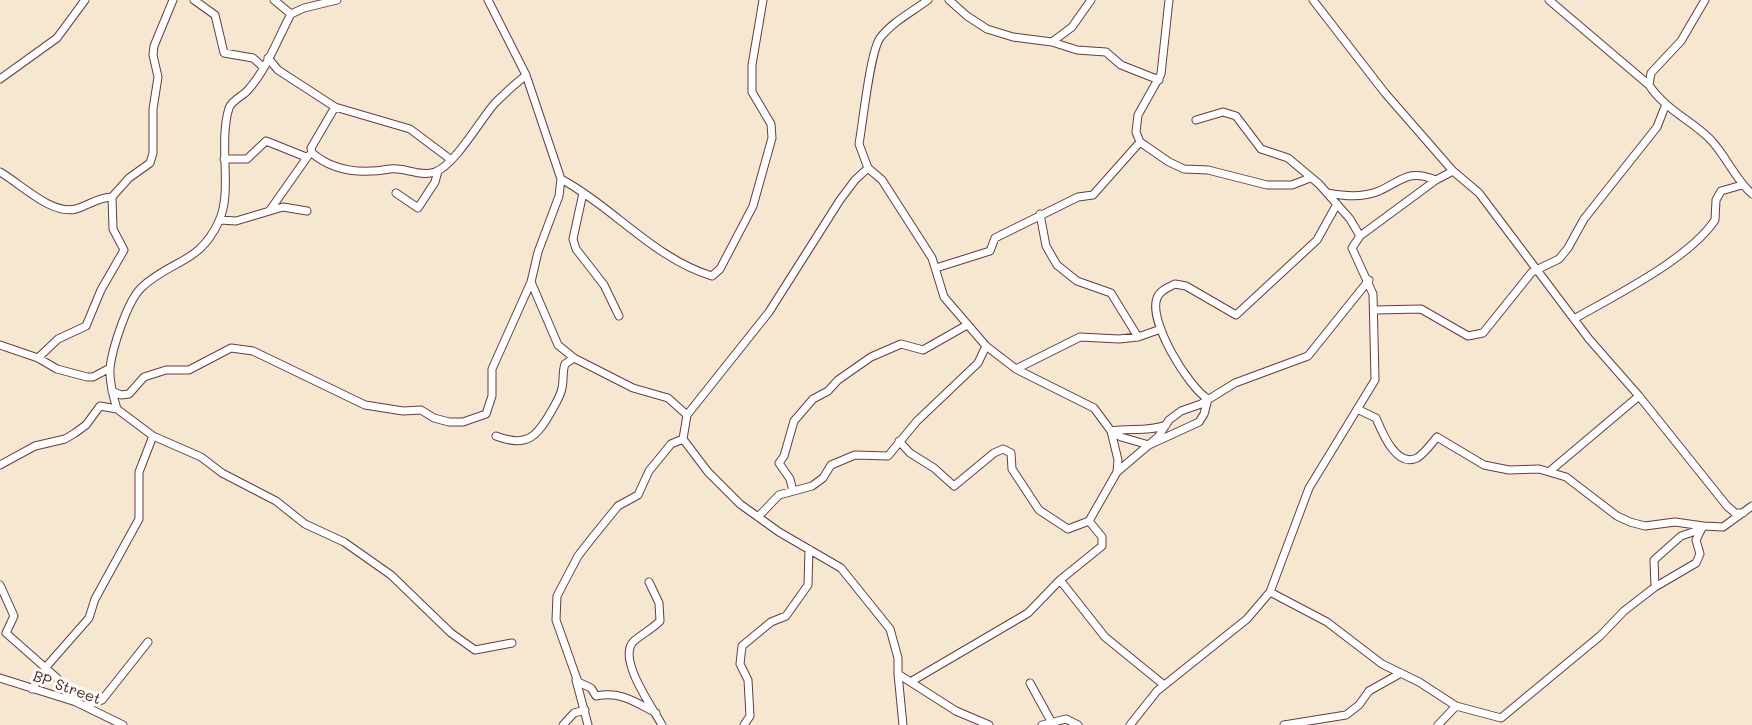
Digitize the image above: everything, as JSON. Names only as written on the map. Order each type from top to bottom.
[{"type":"street","points":[[0,79],[57,38],[85,0]]},
{"type":"street","points":[[38,358],[58,339],[86,326],[101,290],[122,257],[122,244],[113,228],[112,197],[129,178],[150,163],[153,153],[153,109],[159,77],[153,55],[154,46],[174,0]]},
{"type":"street","points":[[194,0],[215,15],[224,52],[253,58],[263,67]]},
{"type":"street","points":[[274,0],[291,14]]},
{"type":"street","points":[[117,409],[112,391],[110,368],[113,352],[135,295],[152,279],[203,249],[220,220],[225,205],[224,132],[229,107],[248,90],[291,14],[304,8],[337,0]]},
{"type":"street","points":[[112,391],[121,395],[129,394],[144,377],[166,370],[189,370],[237,347],[253,351],[364,405],[403,411],[416,409],[434,418],[463,422],[486,414],[490,408],[492,369],[531,282],[538,252],[559,196],[561,179],[526,75],[488,0]]},
{"type":"street","points":[[561,179],[662,251],[699,272],[712,276],[720,269],[753,206],[772,138],[771,124],[752,92],[752,65],[763,0]]},
{"type":"street","points":[[949,0],[966,16],[987,28],[1013,37],[1052,42],[1077,50],[1106,52],[1121,65],[1159,80]]},
{"type":"street","points":[[1052,42],[1072,27],[1091,0]]},
{"type":"street","points":[[1169,0],[1159,80],[1138,115],[1136,132],[1140,142],[1169,162],[1184,169],[1208,170],[1267,185],[1292,185],[1310,178]]},
{"type":"street","points":[[1313,0],[1385,93],[1454,171],[1479,193],[1574,319],[1727,506],[1735,513],[1743,513]]},
{"type":"street","points":[[1549,0],[1709,139],[1742,185],[1752,194]]},
{"type":"street","points":[[1649,85],[1651,73],[1681,41],[1705,0]]},
{"type":"street","points":[[926,1],[890,28],[880,39],[872,54],[872,73],[859,144],[868,168],[882,180],[936,268],[944,297],[986,346],[1016,369],[1094,408],[1111,431],[1121,437],[1149,445],[1199,422],[1208,399]]},
{"type":"street","points":[[268,58],[278,70],[334,107],[410,129],[450,159]]},
{"type":"street","points":[[396,193],[418,208],[435,182],[438,171],[494,104],[526,75]]},
{"type":"street","points":[[1375,310],[1421,309],[1468,336],[1483,333],[1519,285],[1537,268],[1549,266],[1564,253],[1584,219],[1657,127],[1666,104]]},
{"type":"street","points":[[270,210],[309,155],[312,142],[322,131],[334,107]]},
{"type":"street","points":[[1196,120],[1223,112],[1236,116],[1256,145],[1288,158],[1327,193],[1360,236]]},
{"type":"street","points":[[224,159],[247,159],[266,141],[352,171],[375,173],[392,168],[424,174],[438,171]]},
{"type":"street","points":[[936,268],[990,251],[995,238],[1040,214],[1098,191],[1140,142]]},
{"type":"street","points":[[868,168],[855,180],[840,200],[769,312],[687,415],[684,439],[708,472],[740,504],[841,568],[890,629],[898,658],[903,725]]},
{"type":"street","points":[[1130,725],[1164,685],[1247,619],[1270,592],[1310,488],[1375,380],[1375,310],[1369,280],[1352,248],[1360,236],[1436,180],[1454,171]]},
{"type":"street","points":[[0,172],[61,209],[75,209],[104,197],[112,197]]},
{"type":"street","points":[[1327,193],[1349,196],[1377,191],[1409,175],[1416,174],[1436,180]]},
{"type":"street","points":[[1574,319],[1648,276],[1687,249],[1715,219],[1716,200],[1721,191],[1735,189],[1742,185]]},
{"type":"street","points":[[583,193],[573,239],[576,249],[604,285],[619,316]]},
{"type":"street","points":[[1208,399],[1197,392],[1161,329],[1157,298],[1160,292],[1175,284],[1186,286],[1236,315],[1242,312],[1292,261],[1317,240],[1337,204]]},
{"type":"street","points":[[220,220],[236,221],[283,207],[307,211]]},
{"type":"street","points":[[1040,214],[1046,246],[1057,265],[1077,281],[1111,293],[1137,337]]},
{"type":"street","points":[[900,441],[910,453],[934,468],[954,486],[967,478],[994,453],[1003,449],[1011,453],[1012,469],[1039,510],[1068,530],[1089,521],[1117,472],[1149,445],[1181,411],[1269,368],[1308,356],[1369,280]]},
{"type":"street","points":[[531,282],[558,345],[574,358],[633,388],[668,398],[687,415]]},
{"type":"street","points":[[793,491],[790,479],[779,463],[784,456],[789,432],[806,404],[871,357],[901,344],[923,350],[967,325]]},
{"type":"street","points":[[1016,369],[1080,337],[1137,337],[1161,329]]},
{"type":"street","points":[[0,345],[38,358],[57,369],[87,377],[110,368]]},
{"type":"street","points":[[758,517],[779,495],[812,486],[823,478],[831,465],[855,455],[888,456],[917,420],[978,363],[986,346]]},
{"type":"street","points":[[496,436],[512,442],[520,442],[535,434],[543,426],[562,389],[565,364],[574,358]]},
{"type":"street","points":[[1550,471],[1638,396]]},
{"type":"street","points":[[0,465],[35,446],[65,439],[86,425],[100,406],[117,409],[153,436],[201,457],[222,473],[276,501],[305,524],[344,542],[391,575],[451,633],[475,651],[512,643]]},
{"type":"street","points":[[1357,409],[1376,418],[1384,438],[1400,458],[1408,460],[1418,458],[1437,437],[1484,465],[1509,470],[1550,471],[1580,485],[1617,516],[1645,526],[1675,522],[1701,528],[1723,527],[1752,506]]},
{"type":"street","points":[[1111,431],[1134,428],[1153,430],[1166,425]]},
{"type":"street","points":[[1111,431],[1118,460],[1117,472]]},
{"type":"street","points":[[32,689],[46,667],[89,618],[95,599],[139,519],[139,472],[153,436]]},
{"type":"street","points":[[588,725],[556,621],[557,596],[578,556],[592,537],[618,506],[638,495],[649,471],[671,444],[684,439]]},
{"type":"street","points":[[912,681],[1028,613],[1060,580],[1102,546],[1102,537],[1089,521]]},
{"type":"street","points":[[1270,592],[1327,622],[1382,664],[1456,706],[1501,718],[1508,715],[1654,587],[1696,563],[1700,554],[1696,540],[1701,528]]},
{"type":"street","points":[[1654,587],[1654,560],[1681,536],[1701,528]]},
{"type":"street","points":[[744,725],[750,716],[748,680],[740,664],[742,646],[771,622],[786,616],[808,585],[809,549]]},
{"type":"street","points":[[1060,580],[1105,637],[1164,685]]},
{"type":"street","points":[[649,582],[659,603],[660,621],[632,642],[628,656],[637,684],[662,725]]},
{"type":"street","points":[[0,585],[14,616],[6,633],[46,667],[76,702]]},
{"type":"street","points":[[84,706],[102,700],[148,642]]},
{"type":"street","points":[[1284,725],[1346,715],[1374,687],[1401,673]]},
{"type":"street","points":[[898,674],[956,711],[989,725]]},
{"type":"street","name":"BP Street","points":[[0,678],[76,702],[123,725]]},
{"type":"street","points":[[576,680],[591,688],[596,696],[608,693],[626,696],[656,713]]},
{"type":"street","points":[[1030,683],[1052,723]]},
{"type":"street","points":[[1438,725],[1456,706]]},
{"type":"street","points":[[563,725],[574,713],[585,710]]},
{"type":"street","points":[[1042,725],[1066,719],[1078,725]]}]
